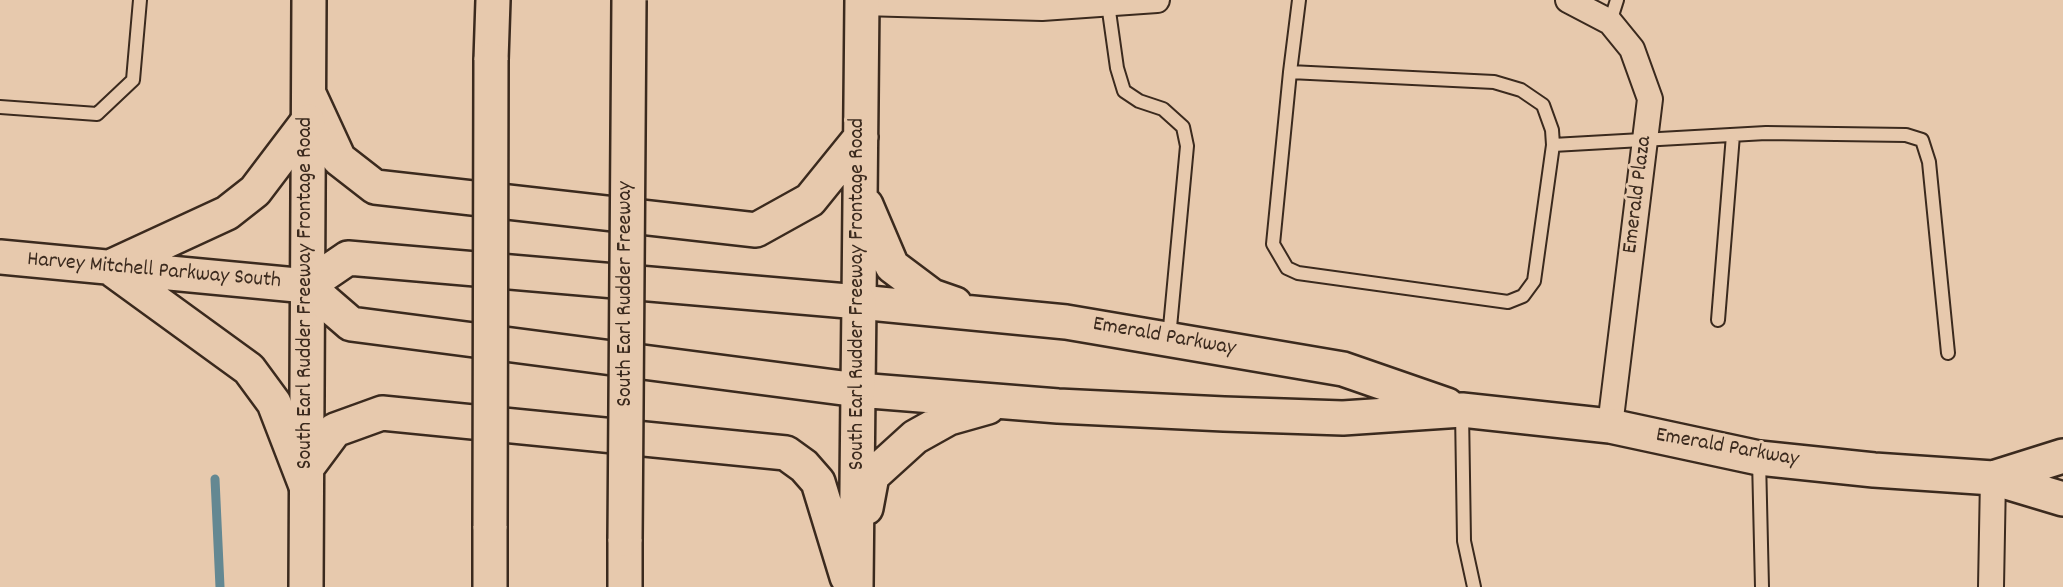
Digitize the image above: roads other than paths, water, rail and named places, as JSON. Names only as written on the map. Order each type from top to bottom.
[{"type":"main road","name":"South Earl Rudder Freeway Frontage Road","points":[[306,587],[309,0]]},
{"type":"main road","points":[[490,587],[493,0]]},
{"type":"main road","name":"South Earl Rudder Freeway","points":[[626,587],[629,0]]},
{"type":"main road","name":"South Earl Rudder Freeway Frontage Road","points":[[856,587],[862,2]]},
{"type":"main road","points":[[306,477],[274,403],[249,369],[109,267],[227,213],[255,191],[308,108],[339,159],[375,187],[756,230],[810,200],[861,137]]},
{"type":"main road","points":[[860,192],[892,266],[932,296],[979,312]]},
{"type":"main road","name":"Harvey Mitchell Parkway South","points":[[0,257],[307,286],[351,324],[858,390]]},
{"type":"main road","name":"Harvey Mitchell Parkway South","points":[[307,286],[348,258],[859,302]]},
{"type":"main road","name":"Emerald Parkway","points":[[859,302],[1066,321],[1343,369],[1462,410]]},
{"type":"main road","name":"Emerald Parkway","points":[[858,390],[1006,402],[1343,418],[1462,410],[1610,426],[1759,458],[1874,471],[1993,478],[2063,499]]},
{"type":"main road","points":[[857,554],[872,476],[915,437],[949,418],[1006,402]]},
{"type":"main road","points":[[306,477],[335,430],[382,413],[786,453],[804,466],[818,482],[850,587]]},
{"type":"main road","name":"Emerald Parkway","points":[[1993,478],[2063,456]]},
{"type":"street","points":[[862,2],[1042,8],[1157,0]]},
{"type":"street","name":"Emerald Plaza","points":[[1568,0],[1613,11],[1632,49],[1650,99],[1610,426]]},
{"type":"street","points":[[1991,587],[1993,478]]},
{"type":"lane","points":[[0,107],[97,114],[133,80],[140,0]]},
{"type":"lane","points":[[1290,72],[1494,82],[1521,90],[1543,105],[1552,130],[1554,145],[1534,281],[1523,296],[1508,302],[1298,273],[1287,268],[1273,244],[1290,72],[1299,0]]},
{"type":"lane","points":[[1108,4],[1117,68],[1124,91],[1139,101],[1163,109],[1183,127],[1186,146],[1169,339]]},
{"type":"lane","points":[[1554,145],[1646,138],[1732,135],[1906,135],[1922,140],[1929,162],[1948,353]]},
{"type":"lane","points":[[1718,320],[1732,135]]},
{"type":"lane","points":[[1462,410],[1464,541],[1474,587]]},
{"type":"lane","points":[[1759,458],[1762,587]]},
{"type":"waterway","points":[[215,479],[220,587]]}]
